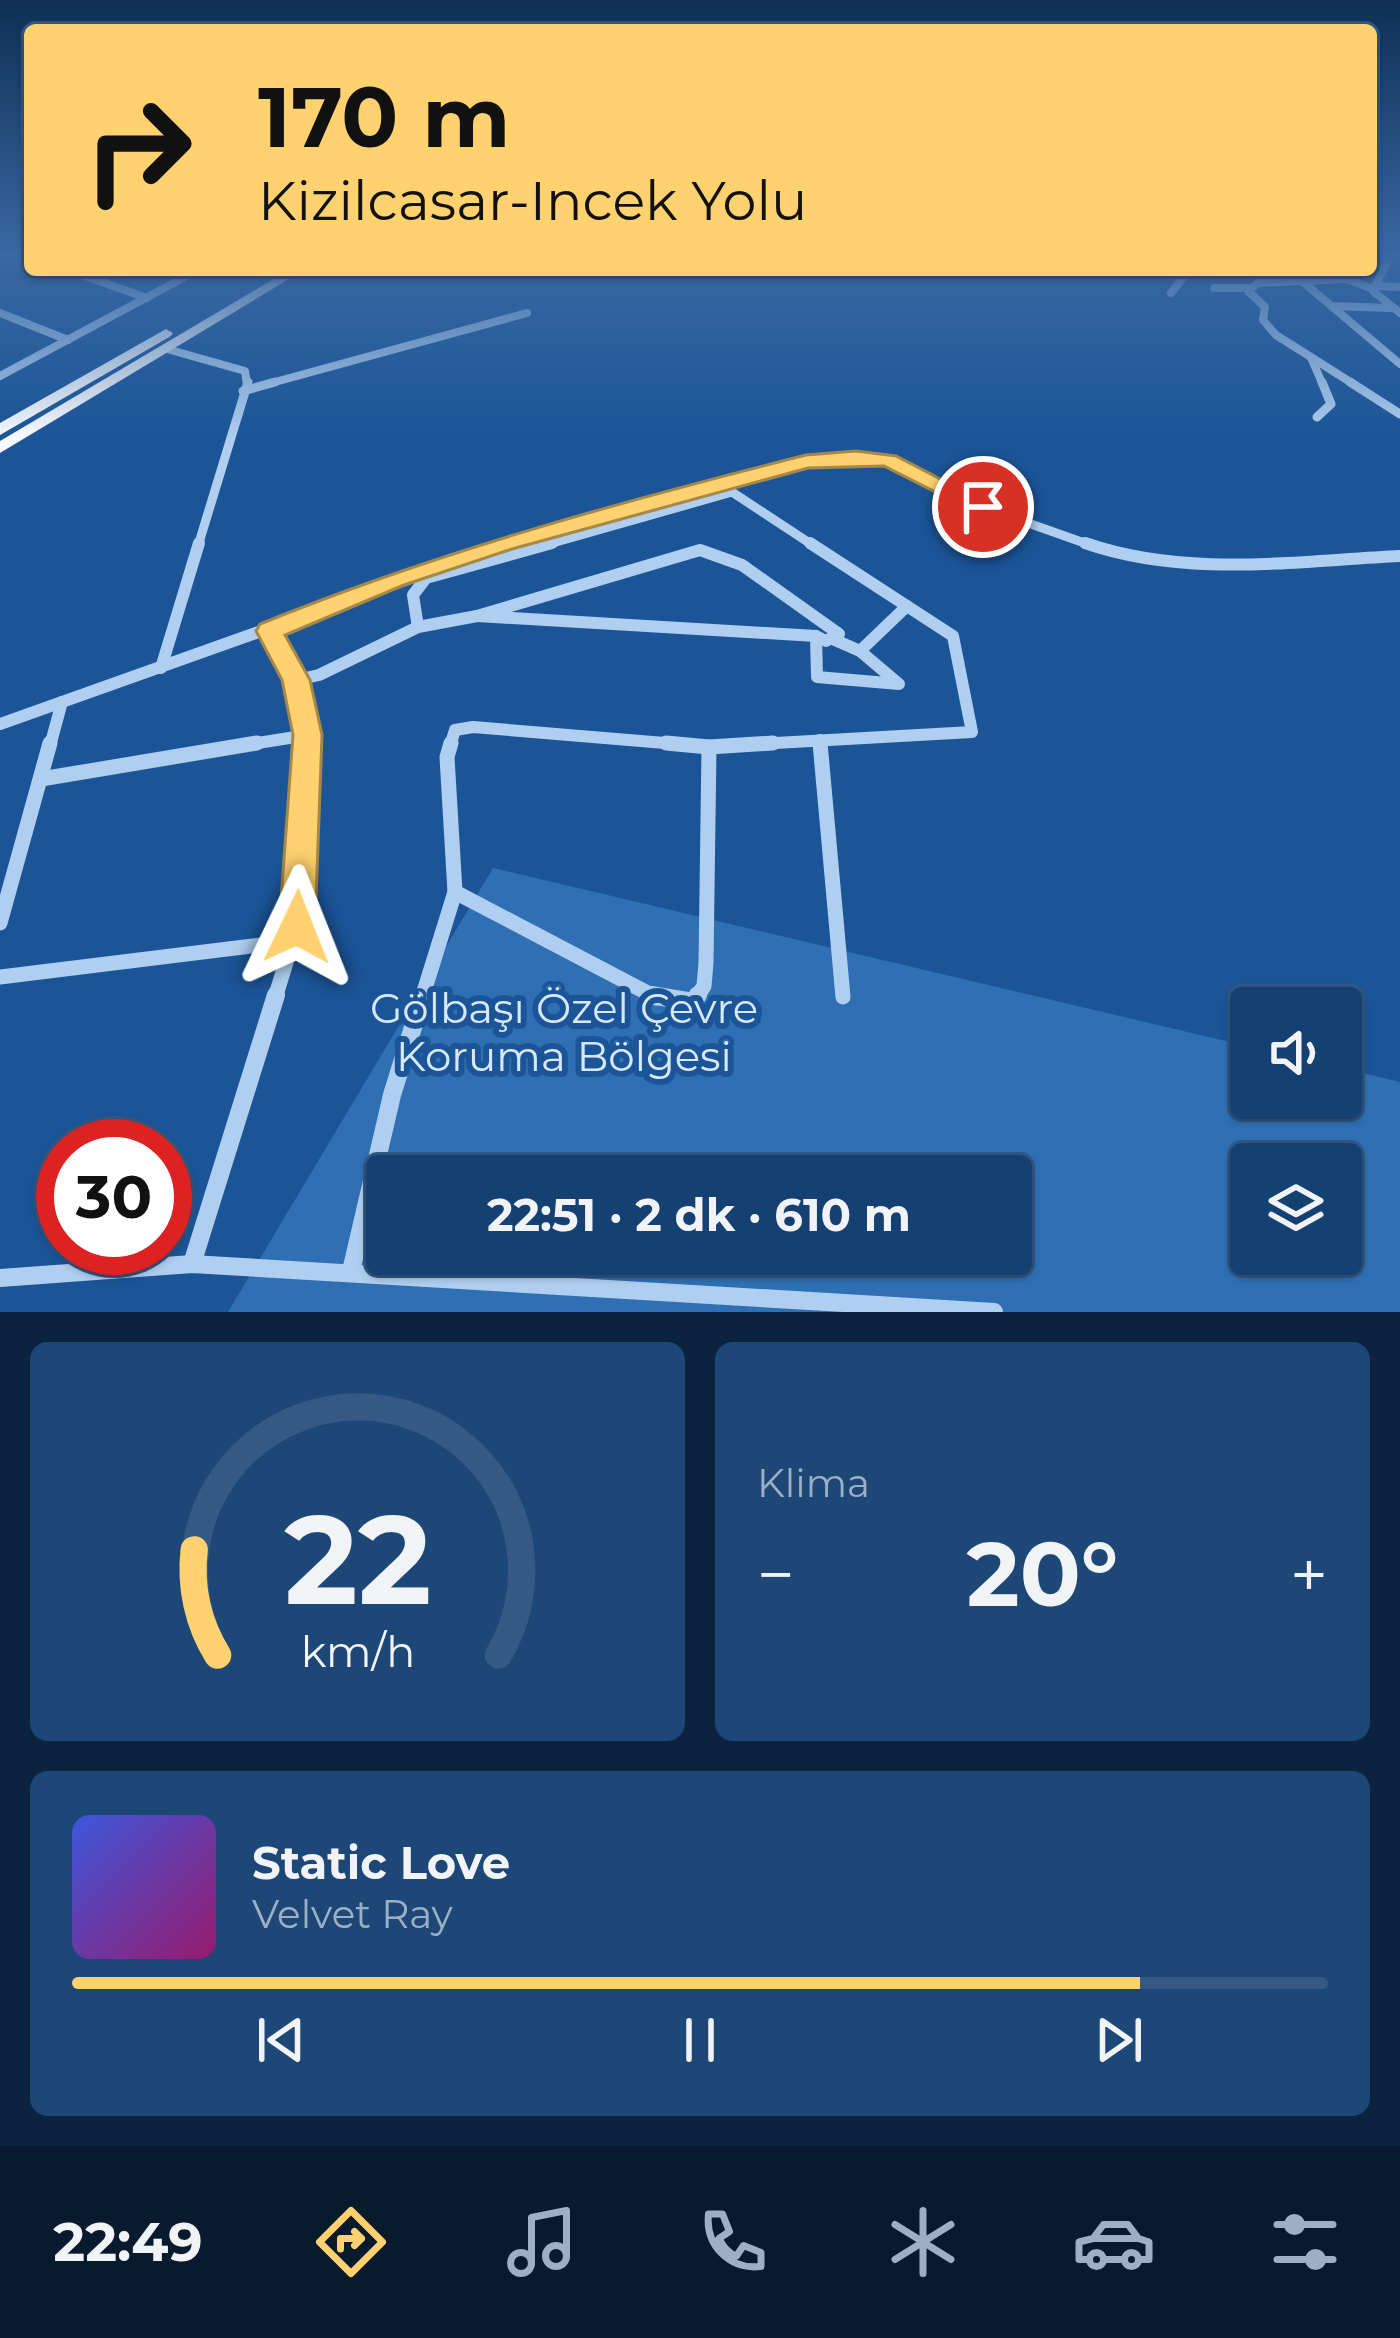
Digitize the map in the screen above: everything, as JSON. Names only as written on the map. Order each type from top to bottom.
[{"type":"main road","points":[[0,430],[194,317]]},
{"type":"main road","points":[[0,448],[220,317]]},
{"type":"street","points":[[11,317],[68,340]]},
{"type":"street","points":[[0,376],[111,317]]},
{"type":"street","points":[[243,391],[512,317]]},
{"type":"street","points":[[1265,317],[1265,324],[1312,360],[1400,415]]},
{"type":"street","points":[[1343,317],[1400,364]]},
{"type":"street","points":[[161,668],[248,378],[245,371],[167,349]]},
{"type":"street","points":[[1312,360],[1331,404],[1317,417]]},
{"type":"street","points":[[0,724],[269,631],[395,579],[752,474],[834,458],[889,460],[983,507],[1132,559],[1180,566],[1400,556]]},
{"type":"street","points":[[351,1270],[392,1094],[454,892],[447,757],[455,730],[472,727],[709,747],[972,732],[953,636],[732,492],[426,578],[413,595],[418,627]]},
{"type":"street","points":[[296,680],[319,675],[418,627],[477,616],[642,564],[708,550],[742,565],[792,600],[839,634],[835,640]]},
{"type":"street","points":[[860,651],[907,606]]},
{"type":"street","points":[[477,616],[817,635],[860,651],[899,684],[817,677],[817,635]]},
{"type":"street","points":[[269,631],[296,680],[308,735],[292,941],[192,1264],[994,1312]]},
{"type":"street","points":[[0,923],[62,702]]},
{"type":"street","points":[[41,778],[308,735]]},
{"type":"street","points":[[820,740],[843,997]]},
{"type":"street","points":[[454,892],[659,999],[693,1002],[704,986],[706,963],[709,747]]},
{"type":"street","points":[[0,977],[292,941]]},
{"type":"street","points":[[0,1278],[41,1275]]},
{"type":"green space","name":"Gölbaşı Özel Çevre Koruma Bölgesi","points":[[493,868],[1230,1042],[1230,1119],[1362,1119],[1362,1073],[1400,1082],[1400,1312],[228,1312]]},
{"type":"route","points":[[297,927],[308,735],[296,680],[269,631],[395,579],[504,544],[806,462],[856,457],[889,460],[983,507]]}]
